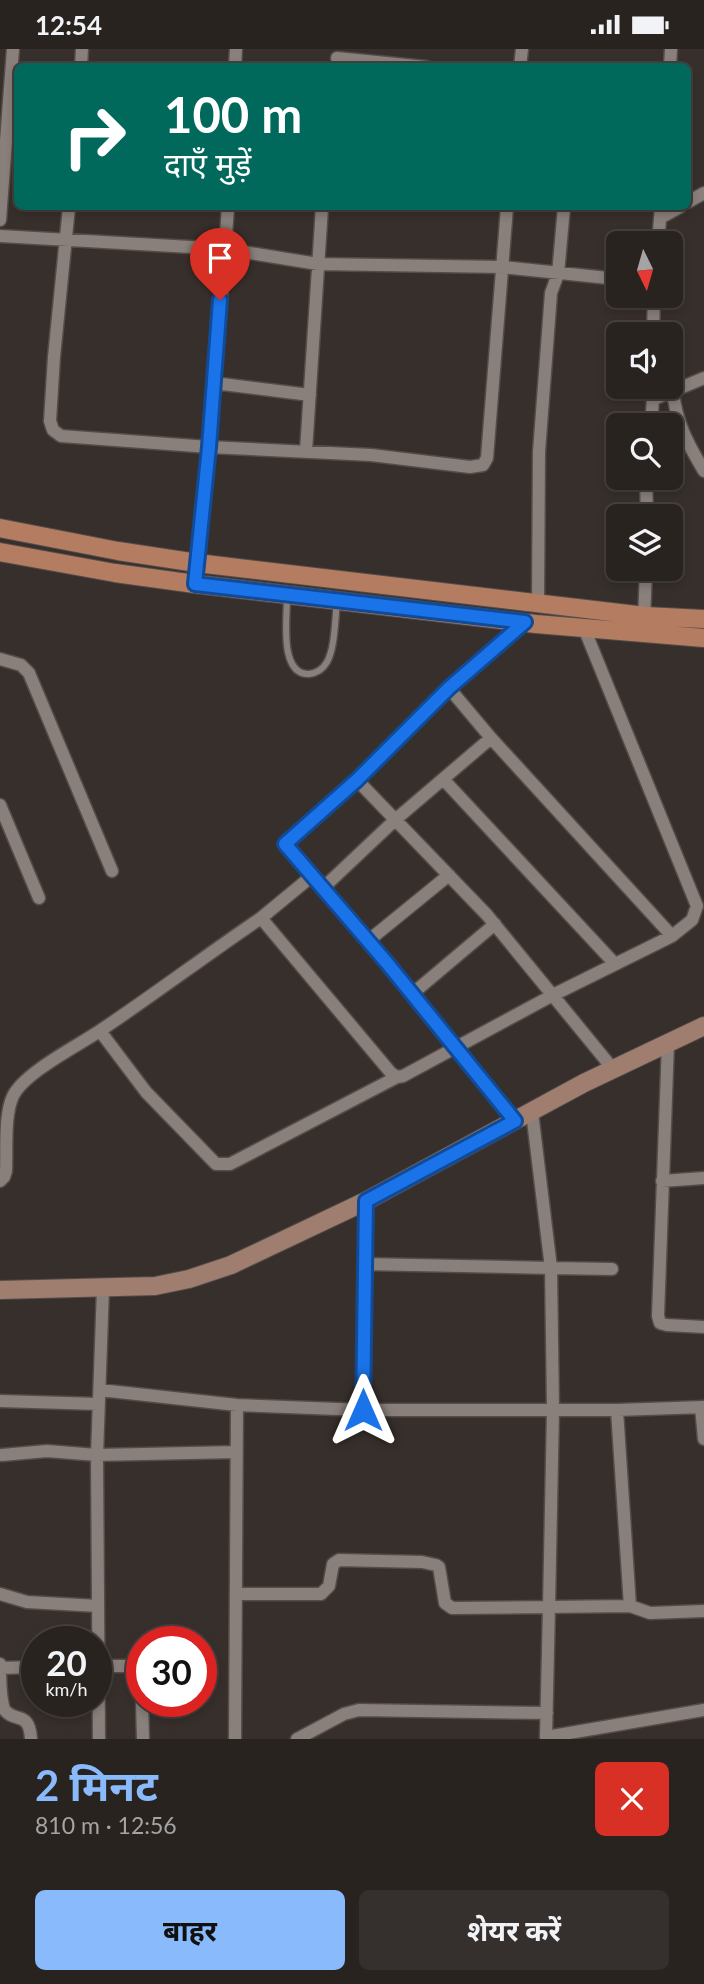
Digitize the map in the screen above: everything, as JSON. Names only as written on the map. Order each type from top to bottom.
[{"type":"main road","points":[[0,528],[197,563],[538,603],[704,638]]},
{"type":"main road","points":[[0,552],[114,573],[195,584],[584,628],[704,619]]},
{"type":"main road","points":[[0,1290],[155,1286],[189,1279],[231,1265],[366,1201],[613,1069],[704,1026]]},
{"type":"street","points":[[0,220],[13,49]]},
{"type":"street","points":[[337,58],[386,63]]},
{"type":"street","points":[[0,112],[7,125]]},
{"type":"street","points":[[69,210],[50,421],[52,430],[61,436],[371,455],[470,467],[484,465],[487,458],[507,210]]},
{"type":"street","points":[[195,584],[228,210]]},
{"type":"street","points":[[306,451],[322,210]]},
{"type":"street","points":[[538,603],[539,452],[551,293],[558,274],[564,210]]},
{"type":"street","points":[[659,231],[660,212]]},
{"type":"street","points":[[0,236],[225,249],[318,264],[502,267],[606,278]]},
{"type":"street","points":[[683,387],[704,378]]},
{"type":"street","points":[[214,383],[310,395]]},
{"type":"street","points":[[674,399],[675,412],[685,438],[704,471]]},
{"type":"street","points":[[643,624],[645,581]]},
{"type":"street","points":[[515,1121],[285,844],[357,780],[449,688],[525,622]]},
{"type":"street","points":[[100,1031],[146,1092],[216,1164],[230,1164],[403,1076],[553,995],[672,936],[692,921],[697,905],[584,628]]},
{"type":"street","points":[[0,659],[21,665],[29,673],[112,871]]},
{"type":"street","points":[[449,688],[491,738],[672,936]]},
{"type":"street","points":[[323,888],[396,820],[491,738]]},
{"type":"street","points":[[357,780],[495,924],[613,1069]]},
{"type":"street","points":[[444,780],[615,964]]},
{"type":"street","points":[[0,805],[39,898]]},
{"type":"street","points":[[368,941],[449,875]]},
{"type":"street","points":[[0,1181],[6,1171],[9,1114],[13,1095],[25,1080],[261,918],[312,876]]},
{"type":"street","points":[[261,918],[397,1077]]},
{"type":"street","points":[[412,994],[495,924]]},
{"type":"street","points":[[668,1043],[658,1316],[660,1323],[667,1325],[704,1327]]},
{"type":"street","points":[[532,1112],[551,1268],[553,1409],[546,1738],[704,1710]]},
{"type":"street","points":[[662,1181],[704,1178]]},
{"type":"street","points":[[363,1410],[366,1201]]},
{"type":"street","points":[[364,1264],[612,1269]]},
{"type":"street","points":[[98,1626],[97,1455],[103,1288]]},
{"type":"street","points":[[100,1390],[237,1405],[363,1410],[617,1410],[703,1407],[704,1439]]},
{"type":"street","points":[[0,1401],[99,1404]]},
{"type":"street","points":[[235,1739],[237,1405]]},
{"type":"street","points":[[617,1410],[630,1606]]},
{"type":"street","points":[[2,1455],[47,1451],[97,1455],[236,1453]]},
{"type":"street","points":[[236,1594],[321,1594],[329,1586],[333,1565],[339,1560],[422,1562],[439,1567],[444,1599],[447,1606],[452,1608],[630,1606],[650,1613],[704,1611]]},
{"type":"street","points":[[0,1594],[27,1602],[98,1606]]},
{"type":"street","points":[[21,1667],[0,1666],[1,1700],[6,1712],[27,1722],[32,1739]]},
{"type":"street","points":[[297,1739],[344,1714],[359,1710],[547,1713]]},
{"type":"street","points":[[98,1717],[99,1739]]},
{"type":"street","points":[[142,1717],[143,1739]]},
{"type":"lane","points":[[286,595],[288,654],[291,664],[298,671],[307,674],[316,673],[326,664],[337,601]]},
{"type":"route","points":[[220,300],[195,584],[525,622],[449,688],[357,780],[285,844],[387,963],[515,1121],[366,1201],[363,1410]]}]
